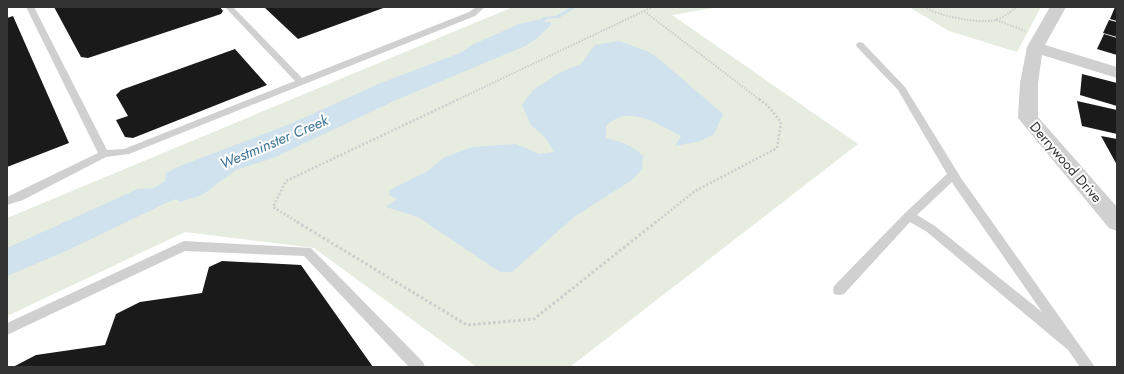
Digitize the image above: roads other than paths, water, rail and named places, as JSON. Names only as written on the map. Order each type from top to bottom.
[{"type":"street","name":"Derrywood Drive","points":[[1058,7],[1035,47],[1029,83],[1028,118],[1117,222]]},
{"type":"street","points":[[1035,47],[1117,73]]},
{"type":"lane","points":[[30,7],[104,154]]},
{"type":"lane","points":[[230,7],[300,81]]},
{"type":"lane","points":[[7,201],[19,197],[104,154],[125,152],[300,81],[472,14],[481,7]]},
{"type":"lane","points":[[860,45],[902,89],[953,175],[1088,367]]},
{"type":"lane","points":[[839,290],[910,216],[953,175]]},
{"type":"lane","points":[[910,216],[931,229],[1073,346]]},
{"type":"lane","points":[[7,330],[184,246],[307,251],[418,367]]},
{"type":"water","name":"Westminster Creek","points":[[537,20],[541,22],[551,22],[551,25],[536,39],[525,46],[394,101],[273,158],[236,170],[202,195],[180,202],[176,199],[168,202],[66,251],[7,276],[7,248],[138,189],[154,188],[165,181],[166,173],[180,166],[290,124],[381,83],[460,53],[472,45],[519,24]]},
{"type":"water","points":[[619,41],[649,52],[659,59],[723,114],[714,134],[700,141],[675,146],[681,136],[653,121],[634,116],[624,116],[615,119],[606,126],[606,138],[626,144],[639,152],[643,156],[642,169],[632,180],[574,217],[512,272],[500,272],[418,217],[386,207],[397,199],[389,195],[390,190],[426,172],[443,158],[472,147],[516,144],[539,154],[554,152],[545,137],[531,125],[522,105],[533,90],[561,72],[581,64],[595,45]]},
{"type":"waterway","points":[[533,26],[546,18],[557,17],[575,7]]}]
